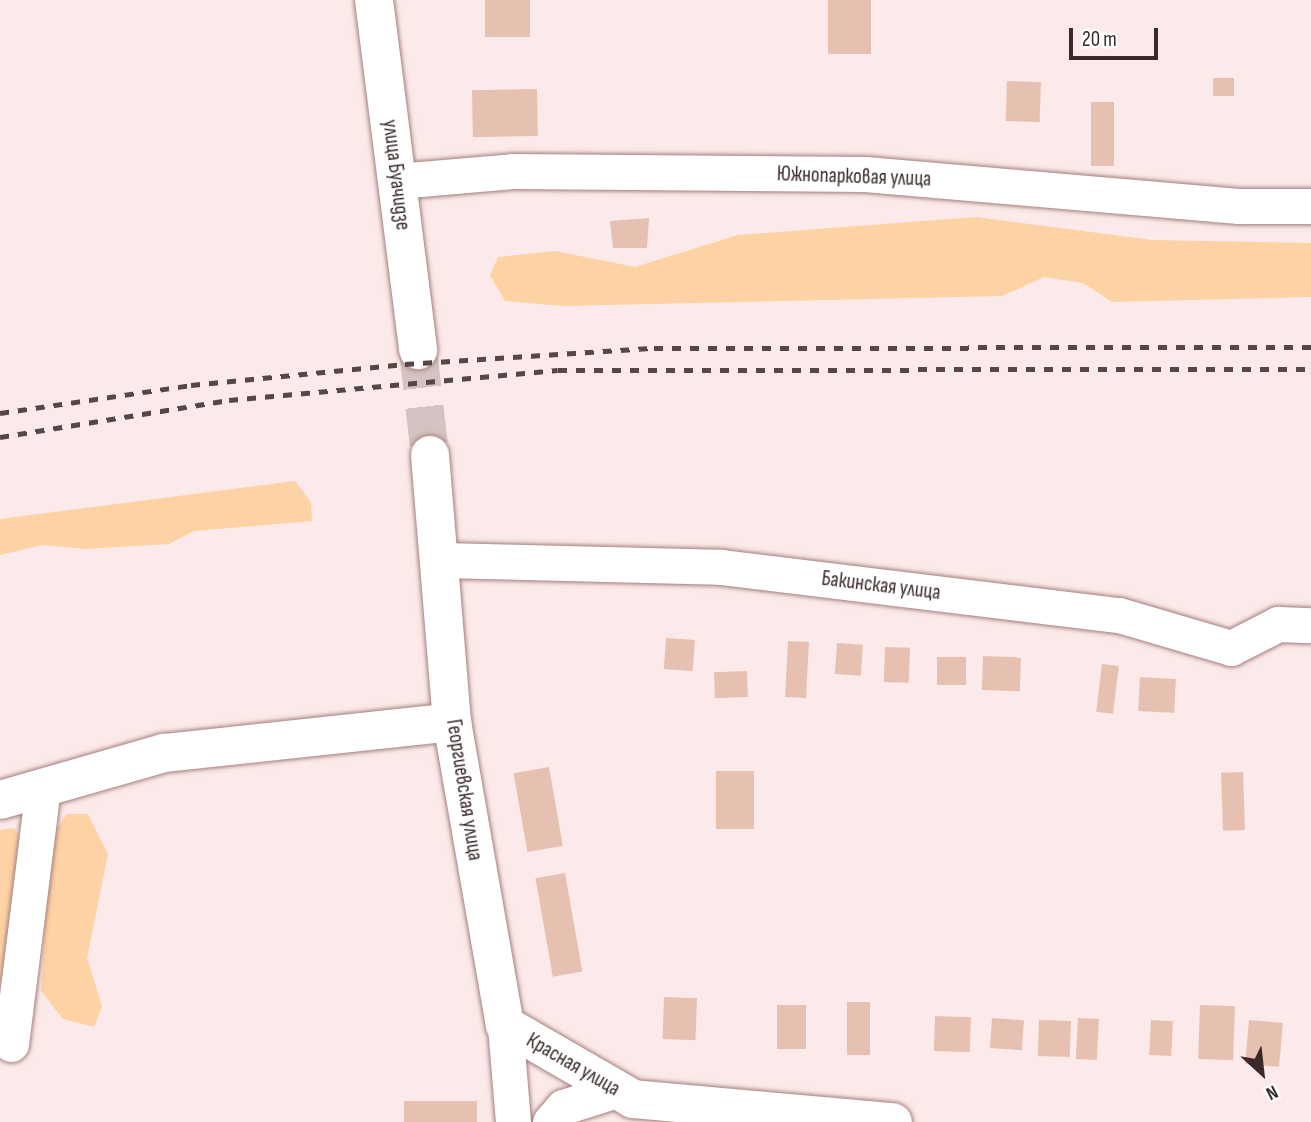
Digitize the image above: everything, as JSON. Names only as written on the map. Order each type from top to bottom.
[{"type":"street","name":"улица Буачидзе","points":[[374,0],[418,350]]},
{"type":"street","name":"Южнопарковая улица","points":[[397,181],[513,171],[865,174],[1239,206],[1311,206]]},
{"type":"street","name":"Георгиевская улица","points":[[430,455],[452,722],[505,1025],[513,1122]]},
{"type":"street","name":"Бакинская улица","points":[[440,560],[721,567],[1119,615],[1231,648],[1278,624],[1311,625]]},
{"type":"street","points":[[0,800],[164,753],[452,722]]},
{"type":"street","points":[[11,1044],[43,788]]},
{"type":"street","name":"Красная улица","points":[[505,1025],[633,1099],[893,1122]]},
{"type":"street","points":[[550,1122],[563,1107],[617,1090]]},
{"type":"shaded area","points":[[976,217],[1152,240],[1311,243],[1311,297],[1112,302],[1083,283],[1044,277],[1002,296],[562,306],[505,301],[490,275],[498,257],[555,251],[635,267],[738,235]]},
{"type":"shaded area","points":[[295,481],[311,502],[312,521],[194,531],[169,544],[85,549],[42,545],[0,555],[0,519]]},
{"type":"shaded area","points":[[67,814],[88,814],[108,854],[87,958],[102,1006],[94,1027],[63,1019],[41,991],[50,839]]},
{"type":"shaded area","points":[[14,828],[23,842],[12,966],[0,983],[0,830]]},
{"type":"building","points":[[485,0],[530,0],[530,37],[485,37]]},
{"type":"building","points":[[828,0],[871,0],[871,54],[828,54]]},
{"type":"building","points":[[1213,78],[1234,78],[1234,96],[1213,96]]},
{"type":"building","points":[[1007,81],[1041,82],[1040,122],[1006,121]]},
{"type":"building","points":[[537,89],[538,136],[473,137],[472,90]]},
{"type":"building","points":[[1091,102],[1114,102],[1114,166],[1091,166]]},
{"type":"building","points":[[649,218],[647,248],[613,248],[610,221]]},
{"type":"building","points":[[666,638],[695,640],[693,671],[664,669]]},
{"type":"building","points":[[788,641],[809,642],[806,698],[785,697]]},
{"type":"building","points":[[837,643],[863,645],[861,676],[835,674]]},
{"type":"building","points":[[885,647],[910,648],[909,683],[884,682]]},
{"type":"building","points":[[983,656],[1021,657],[1020,691],[982,690]]},
{"type":"building","points":[[937,657],[966,657],[966,685],[937,685]]},
{"type":"building","points":[[1102,664],[1119,666],[1113,714],[1096,712]]},
{"type":"building","points":[[747,671],[748,697],[715,698],[714,672]]},
{"type":"building","points":[[1140,677],[1176,679],[1174,713],[1138,711]]},
{"type":"building","points":[[549,767],[563,846],[527,852],[514,773]]},
{"type":"building","points":[[716,771],[754,771],[754,829],[716,829]]},
{"type":"building","points":[[1243,772],[1245,830],[1223,831],[1221,773]]},
{"type":"building","points":[[565,873],[582,971],[553,977],[535,878]]},
{"type":"building","points":[[664,997],[697,998],[696,1040],[663,1039]]},
{"type":"building","points":[[847,1002],[870,1002],[870,1055],[847,1055]]},
{"type":"building","points":[[777,1005],[806,1005],[806,1049],[777,1049]]},
{"type":"building","points":[[1200,1005],[1235,1006],[1233,1060],[1198,1059]]},
{"type":"building","points":[[935,1016],[971,1017],[970,1052],[934,1051]]},
{"type":"building","points":[[992,1018],[1024,1020],[1022,1050],[990,1048]]},
{"type":"building","points":[[1078,1018],[1099,1019],[1097,1060],[1076,1059]]},
{"type":"building","points":[[1039,1020],[1071,1021],[1070,1057],[1038,1056]]},
{"type":"building","points":[[1151,1020],[1173,1021],[1171,1056],[1149,1055]]},
{"type":"building","points":[[1249,1020],[1283,1023],[1279,1067],[1245,1064]]},
{"type":"building","points":[[404,1101],[477,1101],[477,1122],[404,1122]]},
{"type":"tunnel","points":[[418,350],[430,455]]},
{"type":"railway","points":[[0,413],[191,385],[405,364],[654,348],[1311,347]]},
{"type":"railway","points":[[0,437],[229,400],[558,370],[1311,369]]}]
